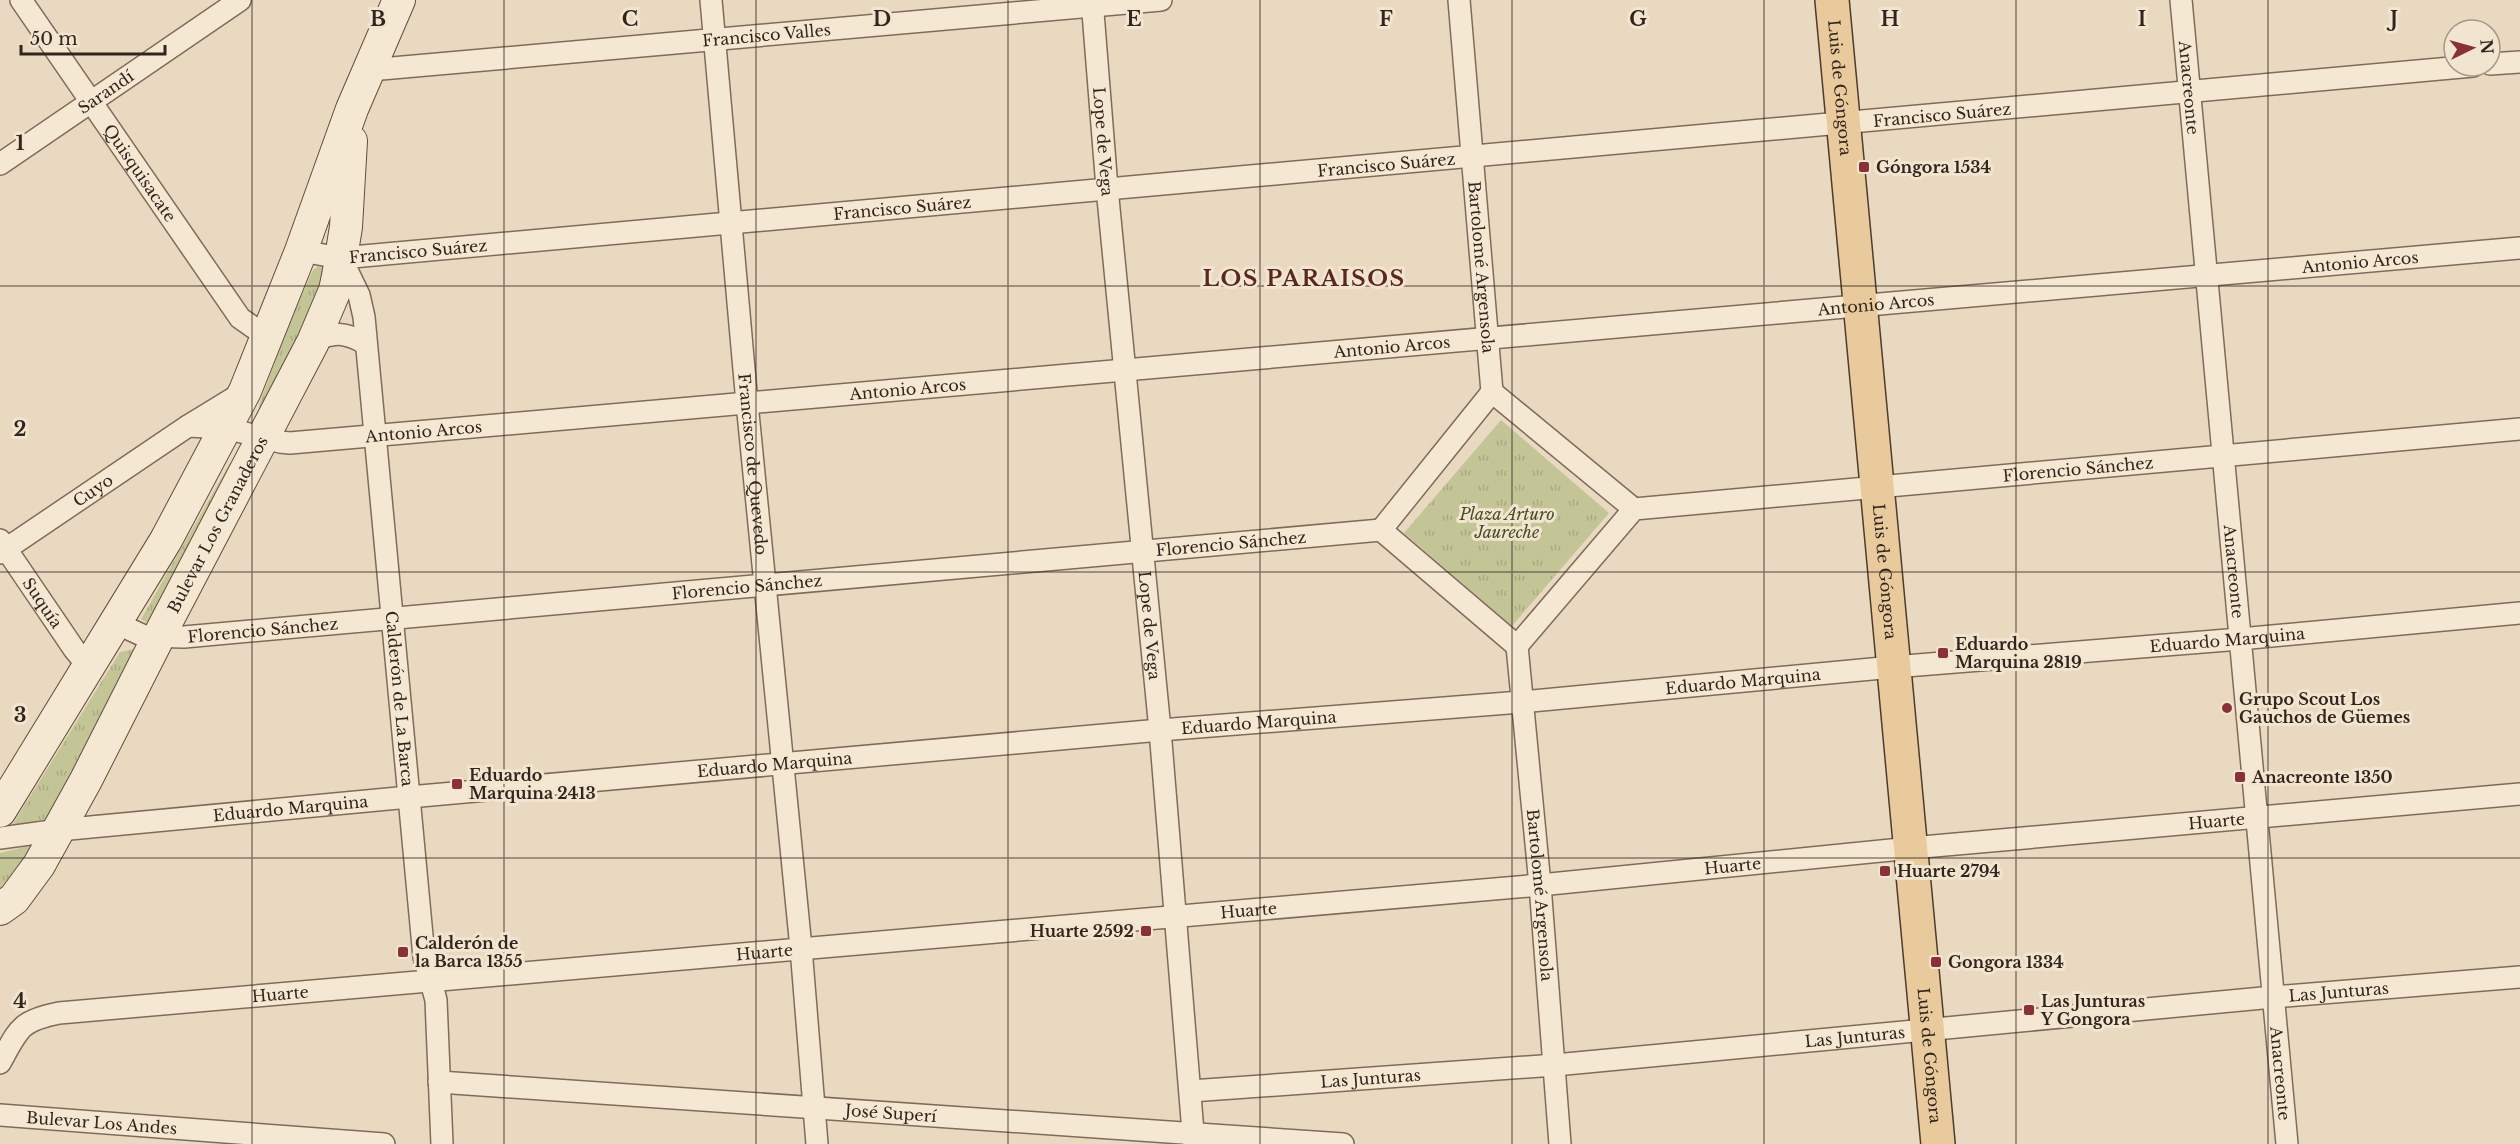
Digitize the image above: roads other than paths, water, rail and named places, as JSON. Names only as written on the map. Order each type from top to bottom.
[{"type":"main road","name":"Bulevar Los Granaderos","points":[[0,811],[166,540],[245,391],[301,251],[352,109],[399,0]]},
{"type":"main road","name":"Luis de Góngora","points":[[1832,0],[1938,1144]]},
{"type":"main road","name":"Bulevar Los Granaderos","points":[[0,909],[14,899],[28,881],[86,780],[313,342],[335,290],[341,258],[346,227],[352,109]]},
{"type":"street","name":"Quisquisacate","points":[[21,0],[240,318],[267,337]]},
{"type":"street","name":"Sarandí","points":[[0,164],[240,0]]},
{"type":"street","name":"Francisco de Quevedo","points":[[711,0],[747,403],[801,948],[817,1144]]},
{"type":"street","name":"Francisco Valles","points":[[370,68],[381,69],[1092,3],[1161,0]]},
{"type":"street","name":"Bartolomé Argensola","points":[[1459,0],[1492,392]]},
{"type":"street","name":"Anacreonte","points":[[2181,0],[2287,1144]]},
{"type":"street","name":"Lope de Vega","points":[[1092,3],[1107,188],[1160,730],[1194,1139]]},
{"type":"street","points":[[2502,63],[2520,62]]},
{"type":"street","name":"Francisco Suárez","points":[[301,251],[341,258],[1107,188],[1472,158],[1842,122],[2442,69]]},
{"type":"street","name":"Antonio Arcos","points":[[264,438],[290,443],[2520,248]]},
{"type":"street","name":"Calderón de La Barca","points":[[341,258],[359,295],[364,317],[424,957],[436,1000],[442,1144]]},
{"type":"street","points":[[313,342],[332,333],[345,333],[366,344]]},
{"type":"street","name":"Cuyo","points":[[2,547],[245,391]]},
{"type":"street","points":[[1492,392],[1634,509],[1517,646],[1381,530],[1492,392]]},
{"type":"street","points":[[188,426],[226,428],[264,438]]},
{"type":"street","name":"Florencio Sánchez","points":[[1634,509],[2520,429]]},
{"type":"street","name":"Florencio Sánchez","points":[[116,623],[144,636],[158,638],[391,620],[765,584],[1381,530]]},
{"type":"street","name":"Suquía","points":[[2,547],[88,666]]},
{"type":"street","name":"Eduardo Marquina","points":[[0,838],[58,830],[409,797],[1160,730],[1521,702],[1893,667],[2240,639],[2520,613]]},
{"type":"street","name":"Bartolomé Argensola","points":[[1517,646],[1555,1065],[1560,1144]]},
{"type":"street","name":"Huarte","points":[[0,1063],[16,1034],[25,1024],[59,1013],[1539,885],[1911,848],[2520,794]]},
{"type":"street","name":"Las Junturas","points":[[1191,1091],[1555,1065],[2274,997],[2520,977]]},
{"type":"street","name":"José Superí","points":[[440,1082],[815,1107],[1194,1139],[1343,1144]]},
{"type":"street","name":"Bulevar Los Andes","points":[[0,1115],[384,1144]]},
{"type":"place","name":"Góngora 1534","points":[[1864,167]]},
{"type":"place","name":"Eduardo Marquina 2819","points":[[1943,653]]},
{"type":"place","name":"Grupo Scout Los Gauchos de Güemes","points":[[2227,708]]},
{"type":"place","name":"Anacreonte 1350","points":[[2240,777]]},
{"type":"place","name":"Eduardo Marquina 2413","points":[[457,784]]},
{"type":"place","name":"Huarte 2794","points":[[1885,871]]},
{"type":"place","name":"Huarte 2592","points":[[1146,931]]},
{"type":"place","name":"Calderón de la Barca 1355","points":[[403,952]]},
{"type":"place","name":"Gongora 1334","points":[[1936,962]]},
{"type":"place","name":"Las Junturas Y Gongora","points":[[2029,1010]]},
{"type":"district","name":"LOS PARAISOS","points":[[1304,278]]},
{"type":"park label","name":"Plaza Arturo Jaureche","points":[[1507,523]]}]
